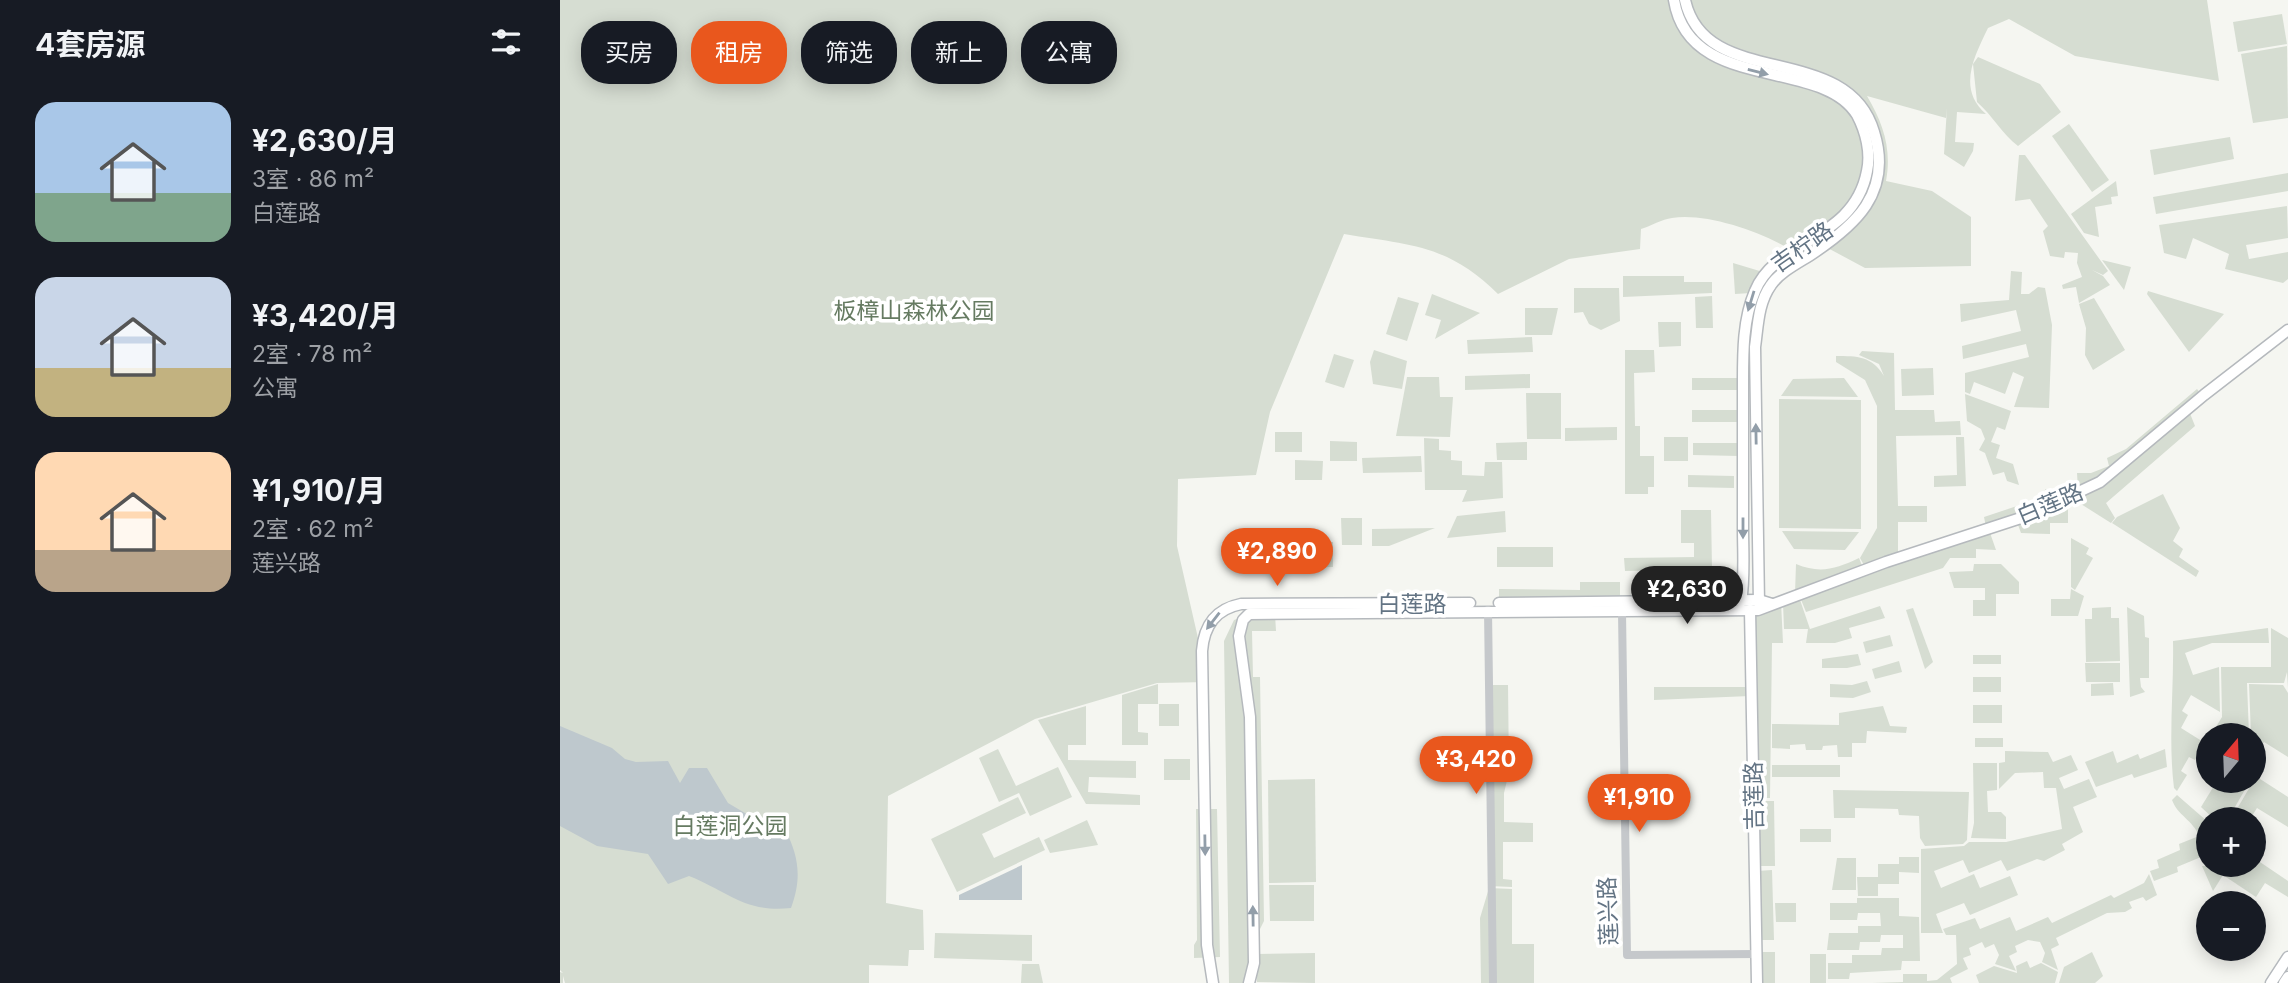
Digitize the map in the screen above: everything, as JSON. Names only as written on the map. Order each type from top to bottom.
[{"type":"main road","name":"吉柠路","points":[[1674,0],[1684,26],[1710,52],[1747,69],[1814,86],[1840,98],[1860,122],[1869,160],[1864,186],[1850,210],[1764,274],[1748,308],[1743,377],[1741,602]]},
{"type":"main road","name":"吉柠路","points":[[1685,0],[1694,24],[1718,45],[1752,60],[1833,82],[1855,97],[1873,126],[1879,153],[1876,182],[1860,216],[1839,237],[1772,283],[1760,311],[1755,347],[1756,607]]},
{"type":"main road","name":"白莲路","points":[[1249,983],[1254,963],[1250,717],[1239,636],[1243,620],[1257,612],[1622,612],[1756,607],[1772,604],[2030,514],[2100,482],[2204,395],[2288,330]]},
{"type":"main road","points":[[1741,602],[1756,607]]},
{"type":"main road","name":"白莲路","points":[[1213,983],[1207,946],[1202,651],[1205,632],[1217,614],[1247,603],[1741,602]]},
{"type":"main road","name":"吉莲路","points":[[1756,607],[1757,983]]},
{"type":"main road","points":[[2271,983],[2288,957]]},
{"type":"main road","points":[[2284,983],[2288,976]]},
{"type":"street","points":[[1488,610],[1493,983]]},
{"type":"street","name":"莲兴路","points":[[1622,612],[1627,955],[1756,954]]},
{"type":"green space","name":"板樟山森林公园","points":[[560,0],[2207,0],[2219,81],[2075,56],[2009,19],[1988,28],[1974,61],[1970,83],[1977,104],[1986,114],[1957,112],[1955,142],[1974,143],[1973,151],[1964,167],[1944,154],[1947,108],[1946,118],[1867,96],[1885,137],[1888,158],[1886,181],[1932,191],[1971,217],[1971,266],[1865,268],[1824,246],[1805,259],[1759,234],[1723,222],[1687,217],[1664,220],[1641,229],[1640,249],[1569,259],[1498,294],[1462,265],[1427,249],[1344,234],[1270,412],[1256,475],[1178,479],[1177,546],[1208,682],[1157,683],[1035,719],[888,796],[886,903],[923,910],[924,950],[909,950],[908,966],[869,965],[869,983],[565,983],[563,976],[563,983],[560,983],[560,972],[563,973],[560,970]]},
{"type":"green space","points":[[2282,14],[2287,44],[2238,52],[2233,22]]},
{"type":"green space","points":[[2287,46],[2288,118],[2253,123],[2241,54]]},
{"type":"green space","points":[[1978,57],[2040,84],[2061,112],[2018,146],[1977,102],[1973,64]]},
{"type":"green space","points":[[2069,124],[2109,180],[2092,192],[2052,136]]},
{"type":"green space","points":[[2230,137],[2234,159],[2154,175],[2150,150]]},
{"type":"green space","points":[[2019,155],[2025,155],[2108,271],[2103,275],[2092,270],[2103,276],[2110,285],[2079,303],[2076,287],[2063,289],[2062,285],[2082,277],[2077,263],[2078,253],[2065,252],[2064,258],[2050,256],[2043,231],[2048,226],[2030,199],[2015,201]]},
{"type":"green space","points":[[2288,173],[2288,191],[2156,214],[2153,197]]},
{"type":"green space","points":[[2116,181],[2118,196],[2111,197],[2112,204],[2095,207],[2099,237],[2084,233],[2071,214]]},
{"type":"green space","points":[[2287,206],[2288,238],[2246,245],[2249,259],[2288,252],[2288,279],[2283,283],[2225,269],[2229,254],[2193,238],[2186,259],[2164,253],[2159,225]]},
{"type":"green space","points":[[2102,260],[2131,267],[2124,290]]},
{"type":"green space","points":[[1733,263],[1763,272],[1751,293],[1735,294]]},
{"type":"green space","points":[[2011,271],[2022,272],[2021,294],[2029,294],[2038,287],[2045,288],[2052,325],[2049,408],[2014,407],[2024,377],[2013,372],[2005,394],[1974,382],[1970,394],[1965,392],[1965,373],[2029,357],[2026,344],[1963,359],[1962,346],[2021,331],[2016,310],[1961,322],[1960,304],[2009,300]]},
{"type":"green space","points":[[1623,276],[1684,276],[1684,282],[1712,282],[1712,293],[1623,297]]},
{"type":"green space","points":[[1574,288],[1619,288],[1620,321],[1601,330],[1589,324],[1583,312],[1574,313]]},
{"type":"green space","points":[[2148,291],[2224,314],[2189,352],[2147,294]]},
{"type":"green space","points":[[1432,294],[1480,313],[1435,339],[1441,320],[1425,315]]},
{"type":"green space","points":[[1712,296],[1713,328],[1696,328],[1695,297]]},
{"type":"green space","points":[[1398,297],[1419,303],[1407,341],[1386,334]]},
{"type":"green space","points":[[2094,298],[2125,350],[2093,370],[2085,355],[2086,328],[2079,304]]},
{"type":"green space","points":[[1525,308],[1558,308],[1552,335],[1525,335]]},
{"type":"green space","points":[[1658,322],[1681,322],[1681,346],[1659,347]]},
{"type":"green space","points":[[1532,337],[1533,352],[1468,354],[1467,340]]},
{"type":"green space","points":[[1374,350],[1407,361],[1402,389],[1373,384],[1370,362]]},
{"type":"green space","points":[[1625,350],[1654,350],[1655,372],[1634,373],[1635,426],[1640,426],[1640,456],[1654,456],[1654,487],[1648,487],[1648,494],[1625,494]]},
{"type":"green space","points":[[1862,351],[1894,353],[1895,410],[1934,410],[1935,422],[1960,421],[1961,435],[1896,436],[1898,506],[1927,506],[1927,522],[1898,522],[1898,554],[1865,567],[1860,558],[1877,528],[1877,406],[1865,380],[1836,362],[1836,356],[1863,358],[1874,364],[1884,376],[1879,364],[1859,355]]},
{"type":"green space","points":[[1334,354],[1354,360],[1344,388],[1325,382]]},
{"type":"green space","points":[[1933,368],[1934,395],[1902,396],[1901,369]]},
{"type":"green space","points":[[1530,374],[1530,388],[1465,390],[1465,376]]},
{"type":"green space","points":[[1407,377],[1439,377],[1440,397],[1453,397],[1450,437],[1396,436]]},
{"type":"green space","points":[[1692,378],[1738,378],[1738,390],[1692,390]]},
{"type":"green space","points":[[1844,378],[1858,397],[1781,396],[1793,379]]},
{"type":"green space","points":[[2197,389],[2202,395],[2099,482],[2069,497],[1986,527],[1984,517],[2047,496],[2045,489],[2078,489],[2077,473],[2091,473],[2109,466],[2107,458],[2126,449]]},
{"type":"green space","points":[[1526,393],[1561,393],[1561,439],[1527,439]]},
{"type":"green space","points":[[1965,394],[2011,411],[2005,430],[1997,427],[1991,442],[2000,445],[1996,458],[2013,464],[2019,485],[2007,481],[2004,472],[1993,475],[1985,453],[1979,450],[1985,439],[1981,429],[1967,421]]},
{"type":"green space","points":[[1779,399],[1861,400],[1861,529],[1779,528]]},
{"type":"green space","points":[[1692,410],[1738,410],[1738,422],[1692,422]]},
{"type":"green space","points":[[2189,411],[2195,426],[2106,503],[2115,518],[2111,523],[2073,499]]},
{"type":"green space","points":[[1617,427],[1617,440],[1565,441],[1565,428]]},
{"type":"green space","points":[[1275,432],[1302,432],[1302,452],[1275,452]]},
{"type":"green space","points":[[1664,437],[1688,437],[1688,461],[1664,461]]},
{"type":"green space","points":[[1956,437],[1964,437],[1966,486],[1934,487],[1934,476],[1957,475]]},
{"type":"green space","points":[[1424,438],[1439,439],[1439,450],[1451,451],[1451,460],[1462,461],[1462,475],[1484,476],[1485,462],[1502,462],[1503,498],[1462,502],[1467,490],[1425,490]]},
{"type":"green space","points":[[1330,441],[1357,442],[1357,461],[1330,461]]},
{"type":"green space","points":[[1527,442],[1527,460],[1497,460],[1496,443]]},
{"type":"green space","points":[[1693,443],[1739,443],[1739,456],[1693,455]]},
{"type":"green space","points":[[1421,456],[1422,472],[1363,473],[1362,458]]},
{"type":"green space","points":[[1295,460],[1323,461],[1322,480],[1295,480]]},
{"type":"green space","points":[[1688,475],[1734,476],[1734,488],[1688,487]]},
{"type":"green space","points":[[2163,494],[2180,528],[2173,541],[2183,549],[2179,557],[2199,571],[2196,577],[2112,523],[2117,517]]},
{"type":"green space","points":[[2068,502],[2068,523],[2050,523],[2050,534],[2021,533],[2017,522]]},
{"type":"green space","points":[[1681,510],[1711,510],[1712,569],[1625,571],[1624,558],[1694,557],[1694,543],[1681,543]]},
{"type":"green space","points":[[1505,511],[1506,532],[1447,538],[1457,516]]},
{"type":"green space","points":[[1341,518],[1362,518],[1362,545],[1342,545]]},
{"type":"green space","points":[[1435,528],[1389,546],[1372,546],[1372,529]]},
{"type":"green space","points":[[1989,530],[1996,550],[1976,549],[1976,558],[1950,558],[1943,568],[1806,612],[1800,597]]},
{"type":"green space","points":[[1782,531],[1859,532],[1845,550],[1794,549]]},
{"type":"green space","points":[[2071,538],[2089,548],[2086,554],[2093,558],[2075,590],[2071,587]]},
{"type":"green space","points":[[1333,542],[1333,567],[1275,568],[1275,552],[1295,543]]},
{"type":"green space","points":[[1497,547],[1553,547],[1553,567],[1497,567]]},
{"type":"green space","points":[[1859,558],[1863,568],[1795,593],[1796,564],[1813,569],[1828,569]]},
{"type":"green space","points":[[1974,564],[2001,564],[2019,582],[2019,594],[1996,594],[1996,616],[1973,616],[1973,600],[1985,600],[1985,588],[1954,588],[1949,572],[1973,571]]},
{"type":"green space","points":[[1580,582],[1620,582],[1620,601],[1499,601],[1499,589],[1580,590]]},
{"type":"green space","points":[[2071,589],[2084,596],[2078,616],[2051,616],[2051,599],[2070,599]]},
{"type":"green space","points":[[1799,597],[1810,629],[1880,606],[1885,618],[1849,628],[1852,638],[1835,643],[1806,643],[1808,629],[1784,629],[1783,603]]},
{"type":"green space","points":[[1781,602],[1783,643],[1772,643],[1770,798],[1756,798],[1752,612]]},
{"type":"green space","points":[[2111,607],[2111,618],[2119,618],[2120,661],[2086,662],[2085,619],[2092,619],[2092,608]]},
{"type":"green space","points":[[2127,607],[2144,616],[2145,637],[2149,638],[2149,678],[2140,678],[2145,692],[2130,697]]},
{"type":"green space","points":[[1913,608],[1933,662],[1925,669],[1906,610]]},
{"type":"green space","points":[[1254,613],[1275,614],[1276,631],[1252,631],[1253,677],[1260,677],[1264,921],[1251,947],[1252,983],[1229,983],[1224,641],[1234,620]]},
{"type":"green space","points":[[2268,628],[2269,643],[2212,643],[2185,653],[2193,675],[2219,667],[2220,712],[2191,695],[2182,711],[2188,715],[2181,728],[2196,737],[2196,758],[2189,757],[2181,771],[2187,775],[2177,791],[2174,788],[2171,752],[2173,641]]},
{"type":"green space","points":[[2271,628],[2288,638],[2288,688],[2287,672],[2284,683],[2247,683],[2249,723],[2218,723],[2222,717],[2221,667],[2271,667]]},
{"type":"green space","points":[[1890,635],[1893,646],[1866,653],[1863,642]]},
{"type":"green space","points":[[1858,654],[1861,665],[1822,668],[1822,659]]},
{"type":"green space","points":[[1973,655],[2001,655],[2001,664],[1973,664]]},
{"type":"green space","points":[[1899,661],[1902,672],[1875,679],[1872,669]]},
{"type":"green space","points":[[2085,663],[2120,663],[2120,682],[2086,682]]},
{"type":"green space","points":[[1973,677],[2001,677],[2001,692],[1973,692]]},
{"type":"green space","points":[[1867,681],[1871,692],[1853,698],[1830,697],[1830,684],[1852,685]]},
{"type":"green space","points":[[2113,683],[2114,695],[2091,696],[2091,684]]},
{"type":"green space","points":[[1158,684],[1158,704],[1138,704],[1138,732],[1148,733],[1148,745],[1122,745],[1122,695]]},
{"type":"green space","points":[[2249,684],[2283,685],[2288,693],[2288,757],[2266,743],[2266,723],[2251,723]]},
{"type":"green space","points":[[1488,685],[1508,685],[1509,772],[1504,793],[1504,822],[1533,823],[1533,842],[1503,842],[1503,879],[1512,880],[1512,887],[1489,886]]},
{"type":"green space","points":[[1654,687],[1750,687],[1750,696],[1654,700]]},
{"type":"green space","points":[[1159,704],[1179,704],[1179,726],[1159,726]]},
{"type":"green space","points":[[1973,705],[2002,705],[2002,723],[1973,723]]},
{"type":"green space","points":[[1086,706],[1086,745],[1068,745],[1068,760],[1136,761],[1136,778],[1089,777],[1088,792],[1140,795],[1140,805],[1086,804],[1038,720]]},
{"type":"green space","points":[[1883,706],[1890,726],[1907,727],[1906,733],[1867,731],[1866,743],[1852,743],[1852,757],[1838,757],[1837,745],[1823,746],[1822,750],[1806,750],[1805,744],[1790,745],[1790,749],[1772,748],[1772,724],[1839,725],[1839,713]]},
{"type":"green space","points":[[1975,738],[2003,738],[2003,747],[1975,747]]},
{"type":"green space","points":[[998,749],[1016,786],[1058,767],[1072,797],[1030,816],[1019,793],[999,802],[979,758]]},
{"type":"green space","points":[[2165,749],[2167,767],[2134,778],[2132,774],[2096,787],[2085,762],[2113,751],[2117,763],[2138,754],[2140,759]]},
{"type":"green space","points":[[2005,751],[2048,752],[2053,762],[2071,755],[2078,770],[2059,778],[2064,789],[2089,779],[2097,797],[2073,807],[2083,832],[2062,844],[2065,850],[2044,861],[2037,859],[2007,871],[2001,860],[1969,873],[1963,860],[1934,871],[1941,888],[1974,874],[1980,888],[2010,876],[2018,895],[1970,915],[1964,903],[1936,914],[1943,933],[1921,933],[1921,849],[1964,846],[1969,842],[2006,842],[2062,829],[2056,788],[2044,788],[2043,772],[2015,773],[1999,789],[1999,763],[2005,762]]},
{"type":"green space","points":[[1164,759],[1190,759],[1190,780],[1164,780]]},
{"type":"green space","points":[[1973,763],[1997,763],[1997,790],[1987,791],[1988,812],[2001,812],[2006,817],[2006,839],[1971,838],[1974,823]]},
{"type":"green space","points":[[1772,765],[1840,765],[1840,777],[1772,777]]},
{"type":"green space","points":[[1315,779],[1316,882],[1269,883],[1268,780]]},
{"type":"green space","points":[[2266,783],[2288,797],[2288,827],[2266,814],[2266,807],[2238,807],[2246,793],[2266,793]]},
{"type":"green space","points":[[1833,790],[1969,792],[1967,840],[1963,844],[1925,846],[1920,838],[1919,816],[1899,815],[1898,809],[1855,808],[1855,818],[1834,818]]},
{"type":"green space","points":[[2210,793],[2243,793],[2235,807],[2201,807]]},
{"type":"green space","points":[[2177,795],[2196,812],[2196,831],[2178,810],[2172,800]]},
{"type":"green space","points":[[1018,797],[1026,813],[982,834],[994,858],[1039,837],[1045,850],[957,892],[931,839]]},
{"type":"green space","points":[[1756,801],[1774,801],[1775,866],[1756,866]]},
{"type":"green space","points":[[1196,809],[1217,809],[1220,957],[1194,958],[1194,945],[1197,940]]},
{"type":"green space","points":[[1087,820],[1098,845],[1050,853],[1044,840]]},
{"type":"green space","points":[[1800,829],[1831,829],[1831,842],[1800,842]]},
{"type":"green space","points":[[2196,837],[2196,859],[2177,867],[2178,872],[2154,881],[2150,871],[2159,868],[2157,860],[2180,850],[2179,844]]},
{"type":"green space","points":[[1899,857],[1919,857],[1919,873],[1899,872],[1899,884],[1878,884],[1878,896],[1858,896],[1857,877],[1878,877],[1878,864],[1899,864]]},
{"type":"green space","points":[[1837,858],[1856,858],[1856,890],[1832,890]]},
{"type":"green space","points":[[2266,866],[2288,881],[2288,897],[2265,883],[2260,891],[2247,891],[2226,877],[2266,877]]},
{"type":"green space","points":[[1772,870],[1774,940],[1758,940],[1757,871]]},
{"type":"green space","points":[[2149,874],[2157,895],[2146,901],[2143,897],[2129,902],[2132,908],[2125,912],[2107,913],[2056,938],[2059,945],[2051,949],[2058,970],[2042,962],[2045,953],[2040,942],[2028,940],[2015,946],[2017,952],[2009,956],[2016,971],[1995,964],[1999,955],[1994,944],[1985,948],[1982,942],[1969,948],[1971,955],[1963,958],[1968,969],[1950,978],[1952,983],[1872,983],[1903,982],[1903,974],[1927,974],[1927,981],[1937,980],[1957,964],[1956,935],[1946,935],[1943,929],[1975,918],[1980,929],[2010,917],[2016,931],[2048,917],[2052,923],[2111,895],[2114,898],[2144,883]]},
{"type":"green space","points":[[2207,877],[2222,877],[2213,891]]},
{"type":"green space","points":[[1269,885],[1314,885],[1314,921],[1270,921]]},
{"type":"green space","points":[[1489,888],[1512,889],[1512,944],[1534,944],[1534,983],[1481,983],[1480,918]]},
{"type":"green space","points":[[1857,898],[1899,898],[1899,916],[1919,917],[1920,961],[1902,961],[1901,970],[1850,973],[1849,979],[1828,979],[1828,963],[1852,963],[1852,955],[1881,955],[1882,948],[1903,948],[1903,935],[1881,935],[1880,942],[1860,942],[1859,950],[1827,950],[1829,933],[1858,933],[1858,926],[1881,926],[1880,913],[1858,913],[1857,920],[1830,920],[1830,903],[1857,903]]},
{"type":"green space","points":[[1775,903],[1796,903],[1796,922],[1776,922]]},
{"type":"green space","points":[[935,933],[1032,935],[1032,961],[934,958]]},
{"type":"green space","points":[[1760,952],[1775,952],[1775,983],[1760,983]]},
{"type":"green space","points":[[2092,952],[2103,976],[2095,983],[2059,983],[2064,967]]},
{"type":"green space","points":[[1315,953],[1315,983],[1257,982],[1256,954]]},
{"type":"green space","points":[[1810,954],[1826,954],[1826,983],[1810,983]]},
{"type":"green space","points":[[2027,961],[2030,968],[2041,963],[2058,972],[2055,983],[1979,983],[1976,975],[1994,966],[2017,973],[2016,966]]},
{"type":"green space","points":[[1022,964],[1039,964],[1043,983],[1021,983]]},
{"type":"shaded area","points":[[560,726],[612,748],[625,759],[636,762],[668,761],[680,783],[689,768],[707,768],[728,803],[750,816],[785,829],[796,858],[798,877],[791,908],[775,909],[749,904],[689,876],[668,884],[648,854],[597,846],[560,826]]},
{"type":"shaded area","points":[[1022,865],[1022,900],[959,900],[959,895]]},
{"type":"park label","name":"白莲洞公园","points":[[730,826]]}]
